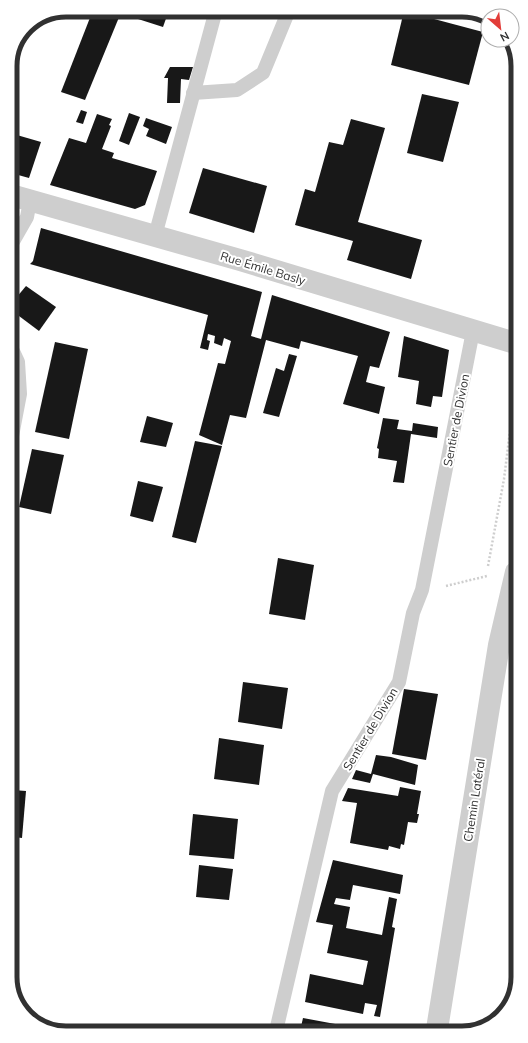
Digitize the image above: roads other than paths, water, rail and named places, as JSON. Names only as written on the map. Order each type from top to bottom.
[{"type":"street","name":"Rue Émile Basly","points":[[21,198],[240,260],[511,342]]},
{"type":"street","name":"Chemin Latéral","points":[[437,1026],[499,645],[511,593]]},
{"type":"lane","points":[[155,236],[214,17]]},
{"type":"lane","points":[[193,93],[237,90],[263,73],[286,17]]},
{"type":"lane","points":[[17,234],[27,217],[21,198]]},
{"type":"lane","name":"Sentier de Divion","points":[[277,1026],[332,791],[399,682],[413,613],[422,590],[473,331]]},
{"type":"lane","points":[[17,360],[20,394],[17,410]]}]
